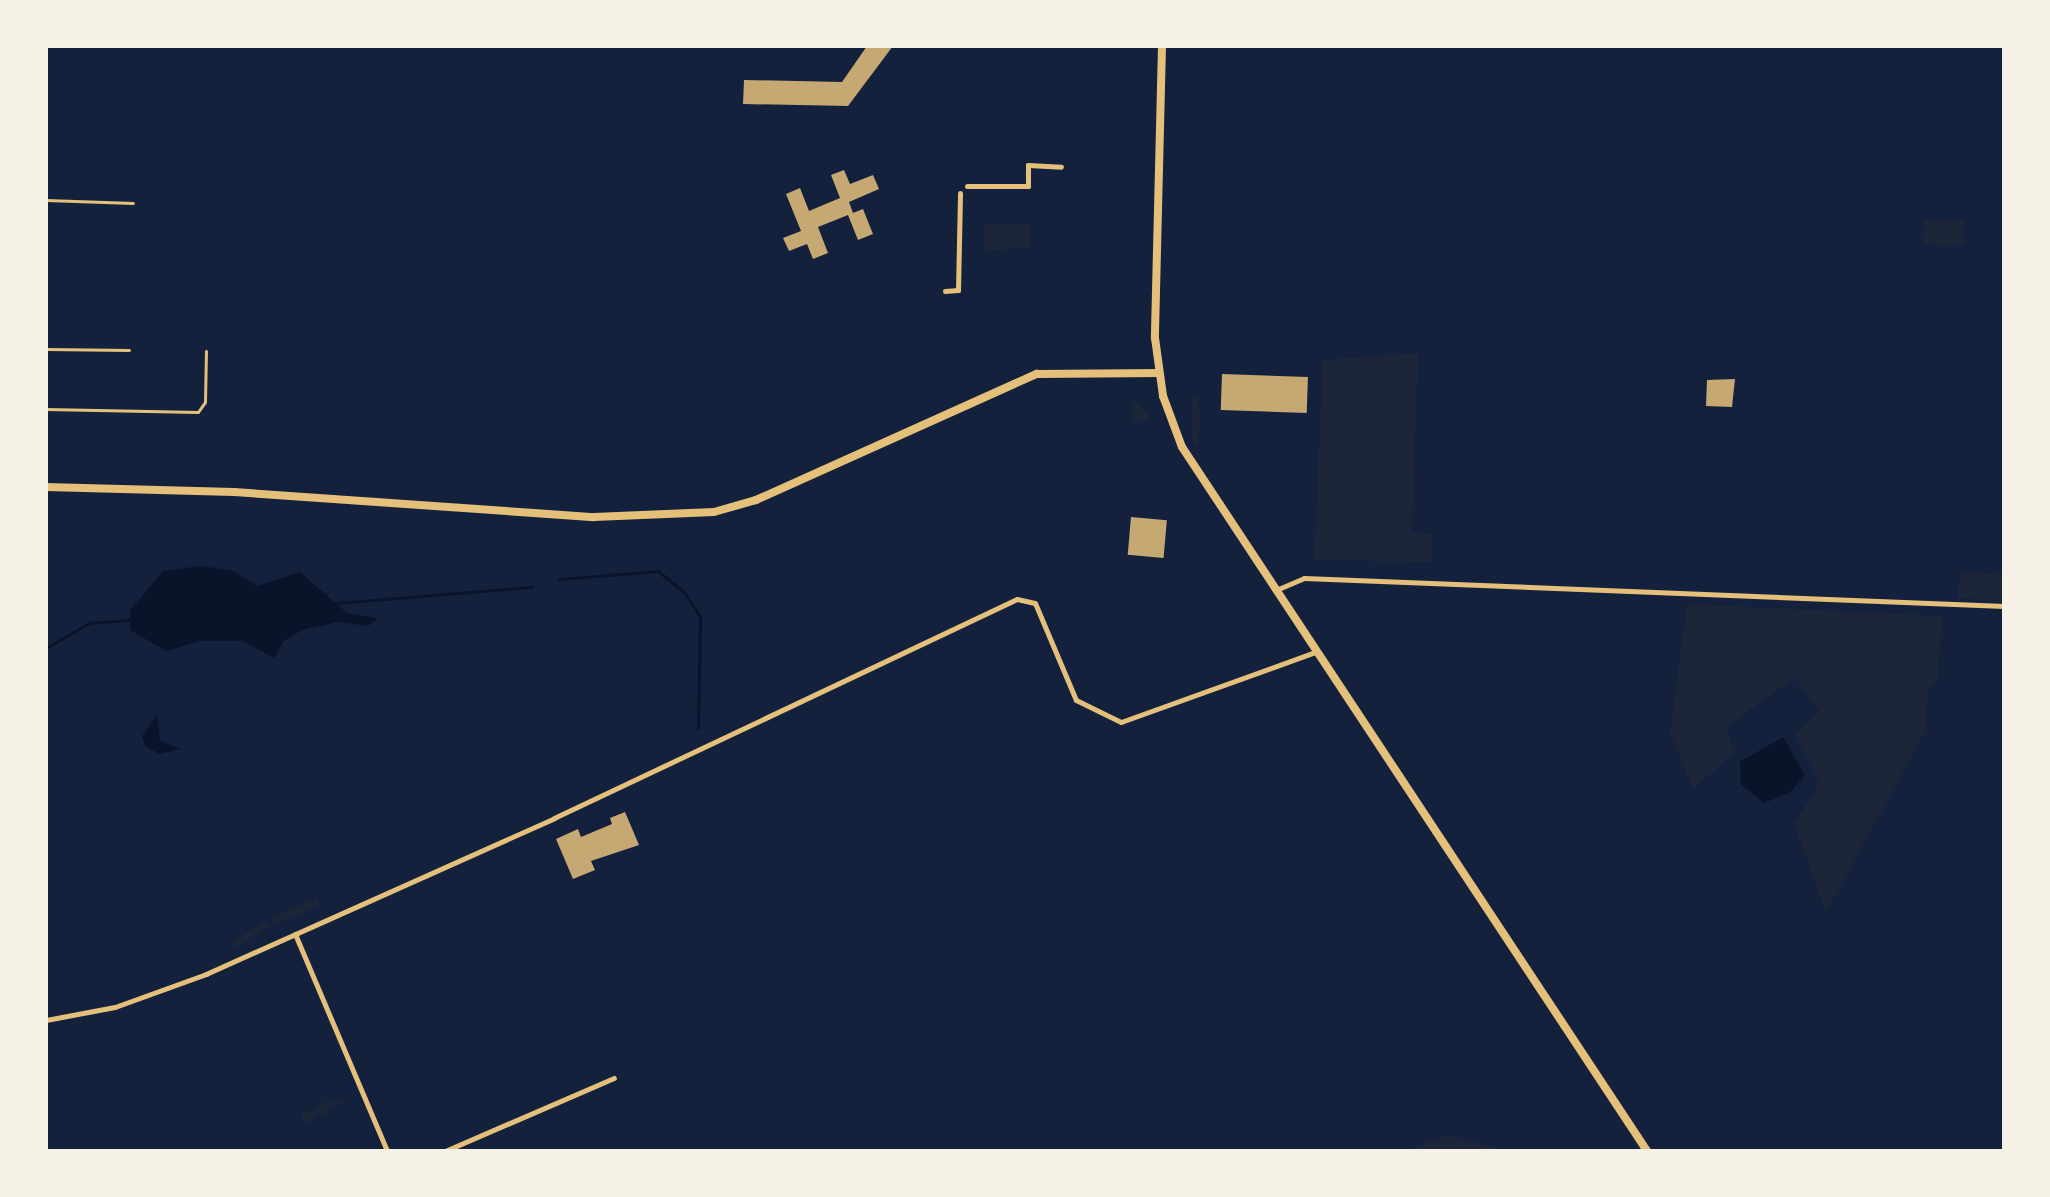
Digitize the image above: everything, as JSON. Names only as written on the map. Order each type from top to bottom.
[{"type":"main road","points":[[1162,46],[1159,373],[1168,416],[1192,468],[1647,1151]]},
{"type":"main road","points":[[46,487],[234,492],[594,517],[714,512],[756,500],[1037,374],[1159,373]]},
{"type":"street","points":[[967,186],[1028,186],[1028,165],[1061,167]]},
{"type":"street","points":[[945,291],[958,290],[960,193]]},
{"type":"street","points":[[1275,591],[1304,578],[2004,606]]},
{"type":"street","points":[[46,1020],[115,1007],[206,974],[597,799],[1017,599],[1027,598],[1038,608],[1076,700],[1121,722],[1315,652]]},
{"type":"street","points":[[295,934],[387,1151]]},
{"type":"street","points":[[445,1151],[614,1078]]},
{"type":"lane","points":[[46,200],[133,203]]},
{"type":"lane","points":[[46,349],[129,350]]},
{"type":"lane","points":[[46,409],[198,412],[205,402],[206,351]]},
{"type":"shaded area","points":[[1924,219],[1965,221],[1964,246],[1923,244]]},
{"type":"shaded area","points":[[1030,223],[1030,247],[985,251],[983,224]]},
{"type":"shaded area","points":[[1418,353],[1412,532],[1432,534],[1432,562],[1314,560],[1323,360]]},
{"type":"shaded area","points":[[1198,396],[1198,445],[1192,440],[1191,397]]},
{"type":"shaded area","points":[[1133,399],[1148,414],[1148,421],[1132,422]]},
{"type":"shaded area","points":[[200,566],[231,570],[258,586],[300,572],[347,613],[378,618],[368,626],[338,622],[302,630],[284,641],[274,658],[243,641],[200,641],[166,651],[130,630],[130,610],[163,571]]},
{"type":"shaded area","points":[[1960,572],[2004,575],[2002,601],[1958,598]]},
{"type":"shaded area","points":[[1687,604],[1942,616],[1938,680],[1928,688],[1926,730],[1826,912],[1794,824],[1820,782],[1796,734],[1819,711],[1795,678],[1727,726],[1734,753],[1693,789],[1670,733]]},
{"type":"shaded area","points":[[157,715],[160,741],[181,749],[159,754],[145,746],[142,736]]},
{"type":"shaded area","points":[[1783,737],[1805,775],[1791,792],[1764,803],[1741,785],[1740,762]]},
{"type":"shaded area","points":[[317,898],[320,905],[274,925],[271,918]]},
{"type":"shaded area","points":[[267,921],[270,926],[234,948],[231,943]]},
{"type":"shaded area","points":[[340,1093],[346,1108],[340,1104],[328,1109],[327,1117],[320,1113],[305,1124],[301,1109],[309,1113],[319,1108],[319,1100],[327,1105],[341,1099]]},
{"type":"shaded area","points":[[1447,1135],[1506,1151],[1407,1151]]},
{"type":"building","points":[[867,46],[893,46],[848,106],[743,104],[744,80],[842,82]]},
{"type":"building","points":[[844,170],[850,184],[873,175],[879,189],[849,202],[853,213],[863,209],[873,234],[858,240],[848,215],[818,227],[828,253],[813,259],[807,244],[789,251],[783,238],[801,231],[786,194],[800,188],[809,211],[840,198],[831,175]]},
{"type":"building","points":[[1222,374],[1308,377],[1307,413],[1221,410]]},
{"type":"building","points":[[1735,379],[1732,407],[1706,406],[1707,380]]},
{"type":"building","points":[[1131,517],[1167,520],[1164,558],[1128,555]]},
{"type":"building","points":[[625,812],[639,845],[591,861],[595,870],[573,879],[556,839],[578,829],[581,837],[612,824],[610,818]]},
{"type":"waterway","points":[[559,579],[658,571],[684,592],[700,617],[698,728]]},
{"type":"waterway","points":[[336,603],[532,587]]},
{"type":"waterway","points":[[46,648],[89,623],[129,620]]}]
